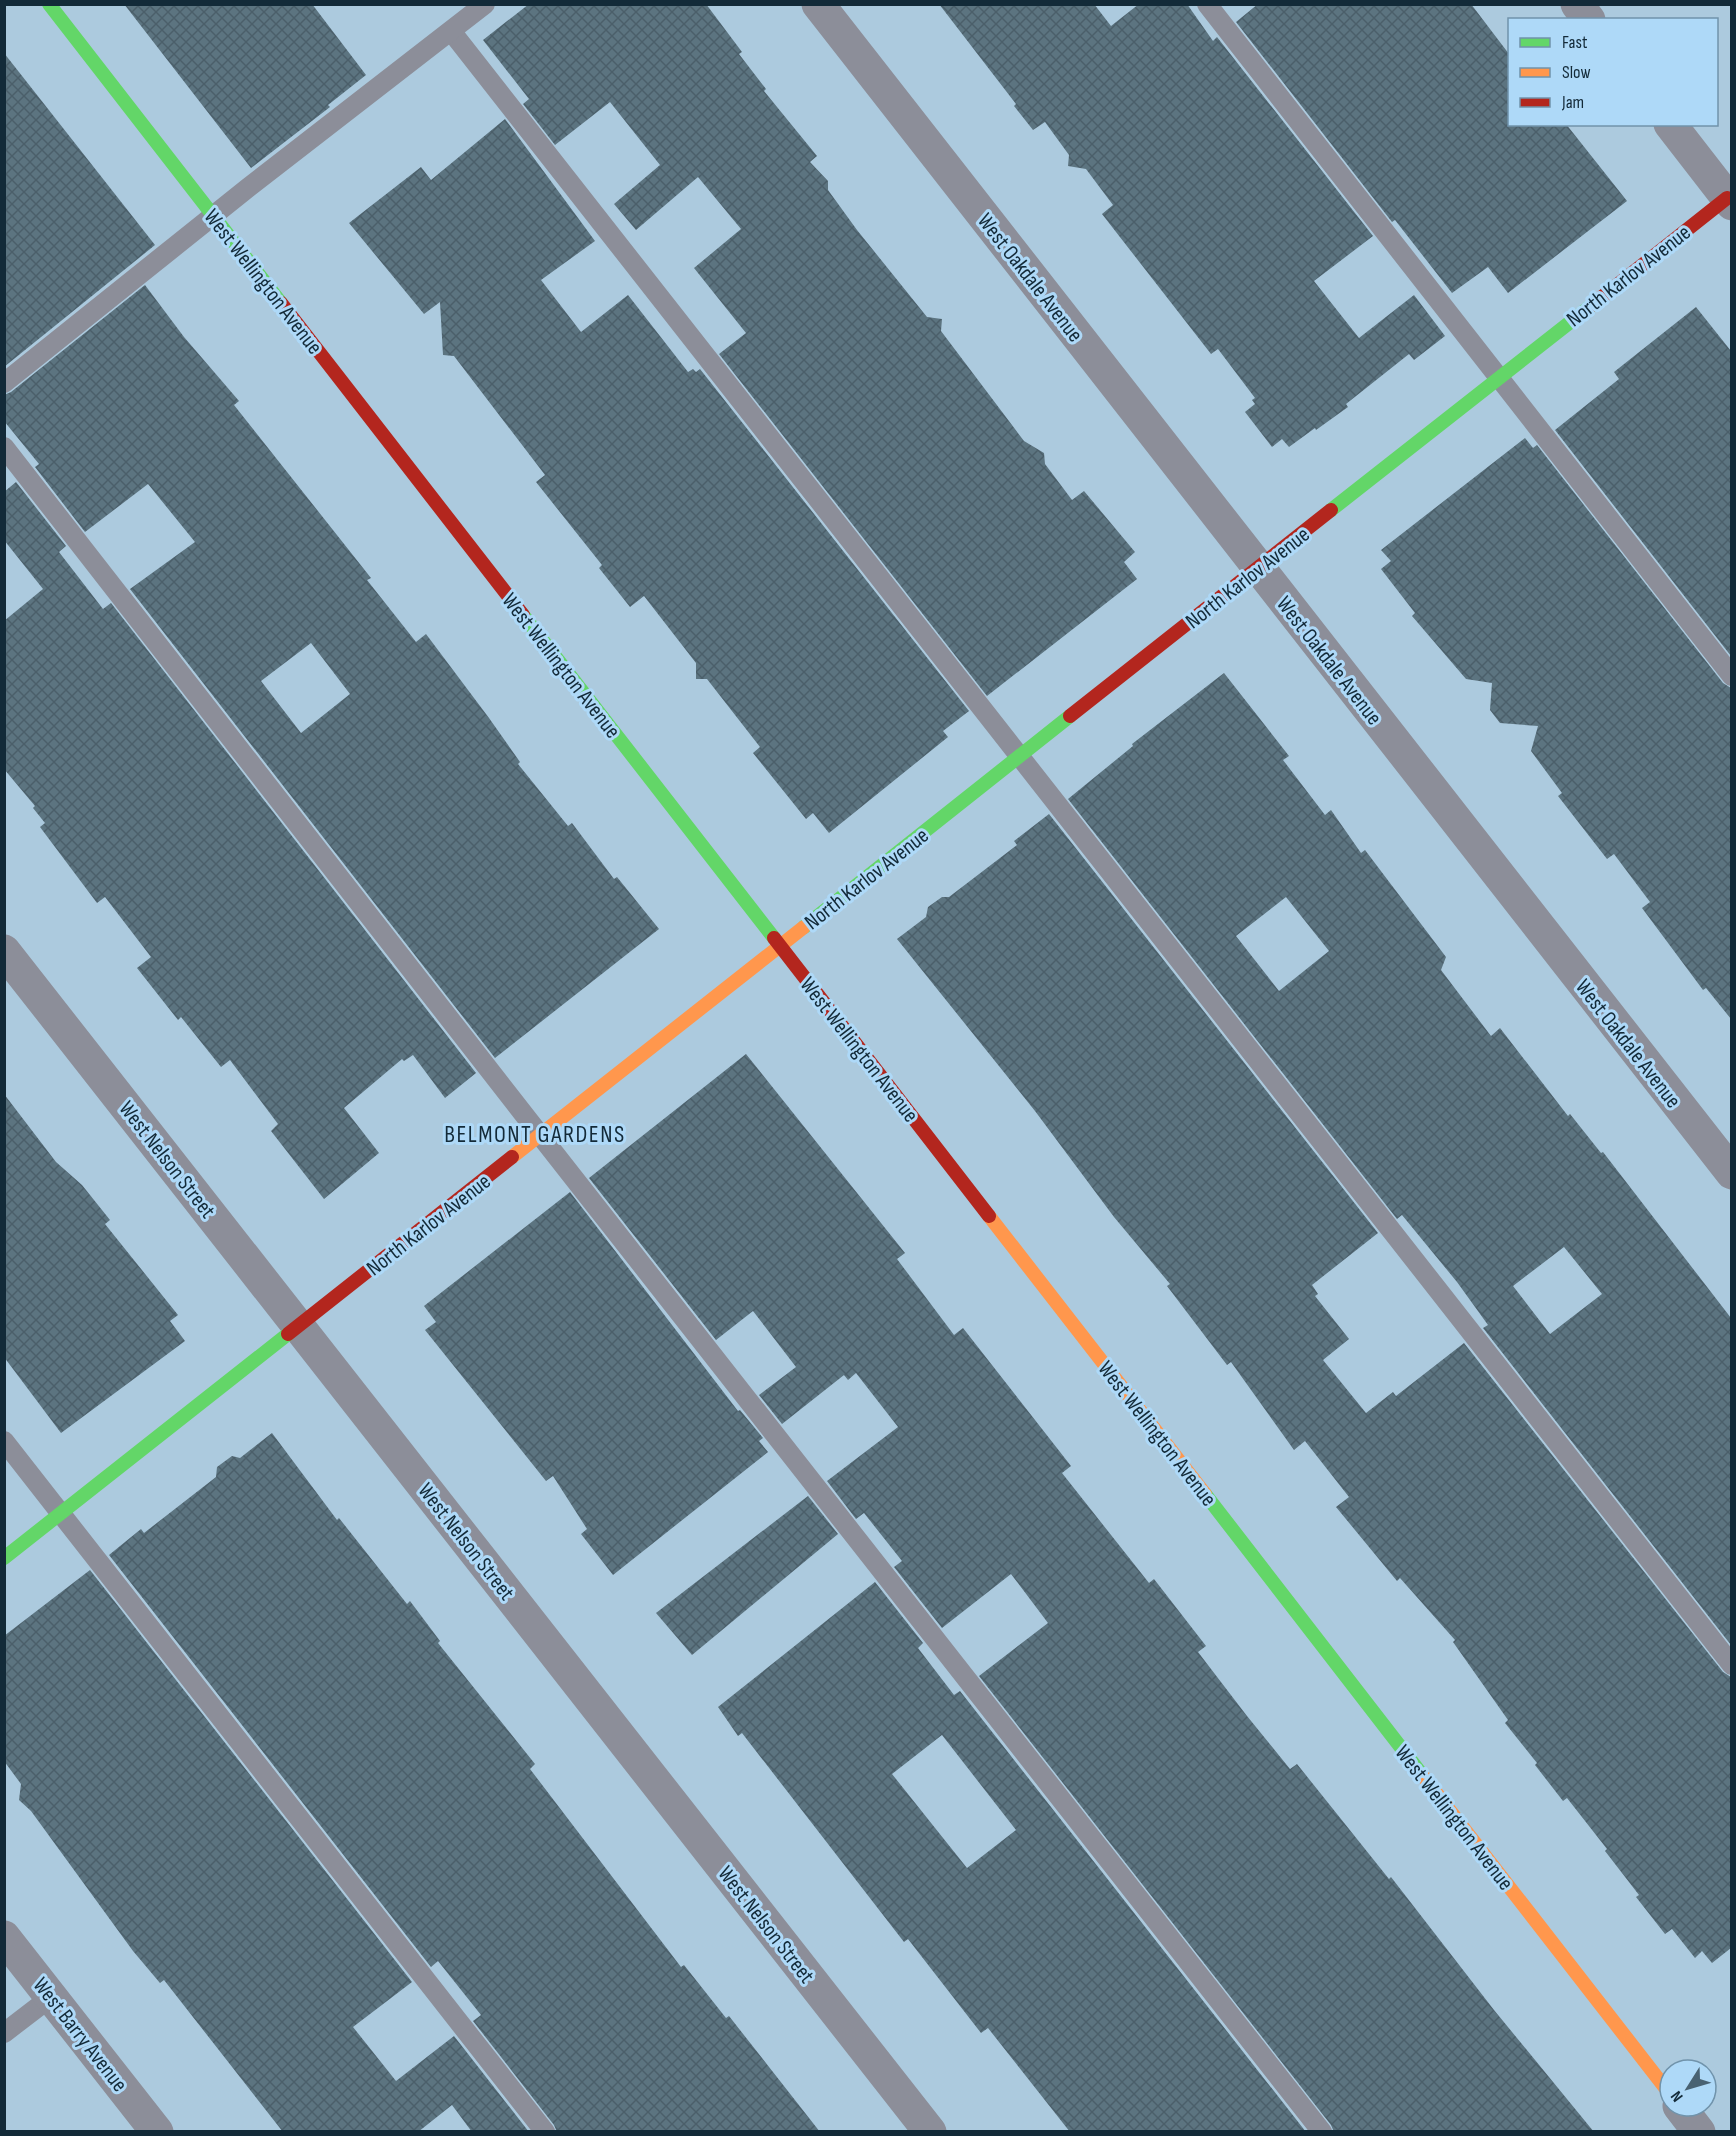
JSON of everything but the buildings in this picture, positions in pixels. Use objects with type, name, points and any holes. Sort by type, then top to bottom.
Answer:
[{"type":"street","name":"West Wellington Avenue","points":[[50,4],[1658,2079]]},
{"type":"street","name":"West Oakdale Avenue","points":[[818,4],[1731,1173]]},
{"type":"street","points":[[1577,4],[1588,18]]},
{"type":"street","points":[[1672,126],[1729,201]]},
{"type":"street","name":"North Karlov Avenue","points":[[4,1558],[1499,377],[1729,201]]},
{"type":"street","name":"West Nelson Street","points":[[4,951],[930,2132]]},
{"type":"street","name":"West Barry Avenue","points":[[4,1937],[157,2132]]},
{"type":"street","points":[[1688,2118],[1699,2132]]},
{"type":"lane","points":[[4,383],[213,216],[485,4]]},
{"type":"lane","points":[[1207,4],[1731,676]]},
{"type":"lane","points":[[451,31],[1731,1665]]},
{"type":"lane","points":[[4,447],[540,1136],[1322,2132]]},
{"type":"lane","points":[[4,1441],[545,2132]]},
{"type":"lane","points":[[4,2033],[51,1996]]},
{"type":"traffic: fast","points":[[49,4],[281,303]]},
{"type":"traffic: fast","points":[[1331,510],[1592,305]]},
{"type":"traffic: fast","points":[[523,615],[774,938]]},
{"type":"traffic: fast","points":[[804,927],[1070,716]]},
{"type":"traffic: fast","points":[[4,1558],[288,1334]]},
{"type":"traffic: fast","points":[[1205,1494],[1423,1776]]},
{"type":"traffic: slow","points":[[512,1157],[804,927]]},
{"type":"traffic: slow","points":[[989,1216],[1205,1494]]},
{"type":"traffic: slow","points":[[1423,1776],[1658,2079]]},
{"type":"traffic: jam","points":[[1592,305],[1727,198]]},
{"type":"traffic: jam","points":[[281,303],[523,615]]},
{"type":"traffic: jam","points":[[1070,716],[1331,510]]},
{"type":"traffic: jam","points":[[774,938],[989,1216]]},
{"type":"traffic: jam","points":[[288,1334],[512,1157]]},
{"type":"district","name":"BELMONT GARDENS","points":[[535,1134]]}]
